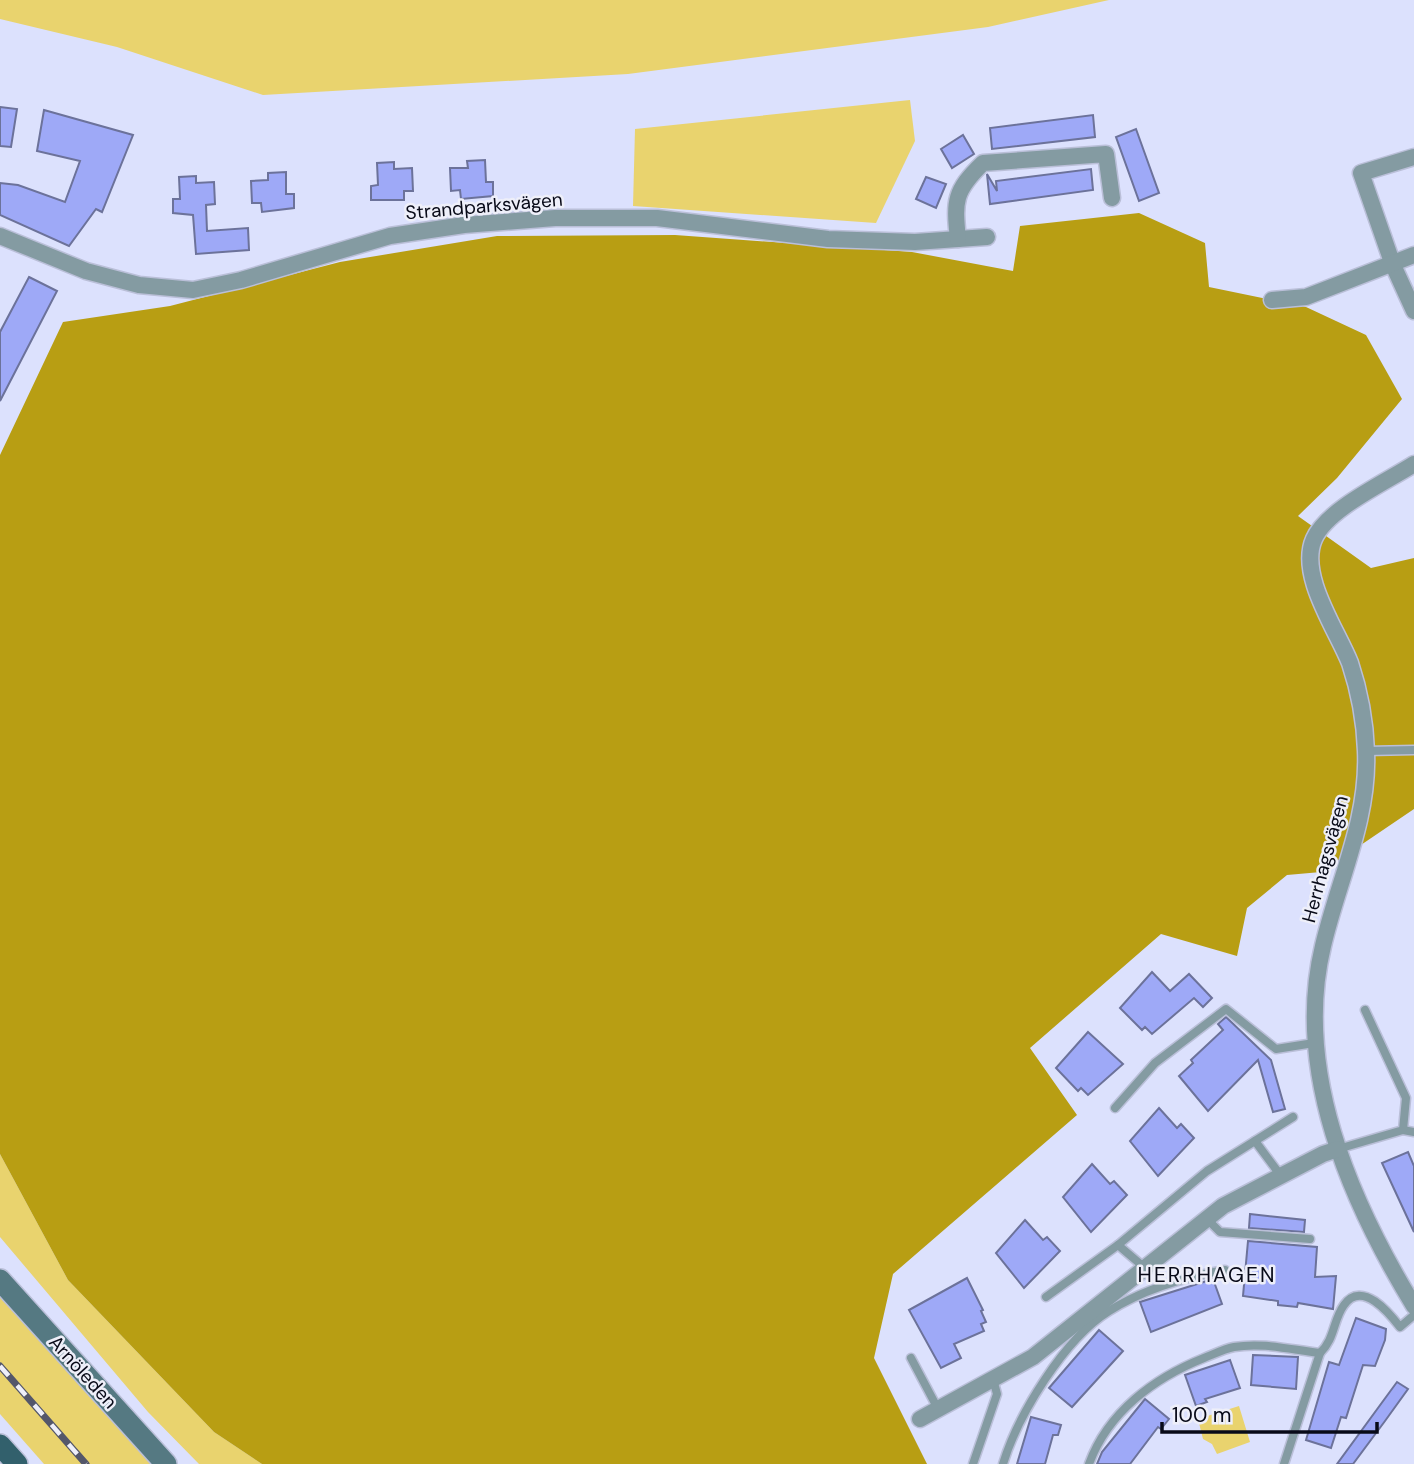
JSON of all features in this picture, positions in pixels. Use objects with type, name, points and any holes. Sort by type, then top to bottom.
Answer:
[{"type":"main road","name":"Arnöleden","points":[[0,1280],[166,1464]]},
{"type":"main road","points":[[0,1445],[18,1464]]},
{"type":"street","points":[[958,239],[954,204],[965,182],[983,163],[1106,154],[1112,198]]},
{"type":"street","points":[[1414,157],[1361,173],[1393,265],[1414,311]]},
{"type":"street","name":"Strandparksvägen","points":[[0,236],[86,271],[139,285],[193,290],[241,280],[390,236],[464,225],[555,219],[657,218],[828,239],[915,242],[987,237]]},
{"type":"street","points":[[1272,300],[1306,297],[1414,255]]},
{"type":"street","name":"Herrhagsvägen","points":[[1414,464],[1330,517],[1313,540],[1310,565],[1320,599],[1350,664],[1362,709],[1366,751],[1365,788],[1357,836],[1322,948],[1314,1043],[1338,1149],[1394,1273],[1414,1306]]},
{"type":"street","points":[[920,1419],[1033,1357],[1107,1312],[1145,1268],[1223,1206],[1338,1149]]},
{"type":"lane","points":[[1366,751],[1414,750]]},
{"type":"lane","points":[[1115,1108],[1155,1063],[1226,1009],[1276,1049],[1314,1043]]},
{"type":"lane","points":[[1365,1010],[1406,1098],[1403,1130]]},
{"type":"lane","points":[[1046,1297],[1118,1245],[1207,1171],[1293,1117]]},
{"type":"lane","points":[[1338,1149],[1403,1130],[1414,1132]]},
{"type":"lane","points":[[1255,1141],[1281,1176]]},
{"type":"lane","points":[[1207,1219],[1220,1232],[1310,1239]]},
{"type":"lane","points":[[1118,1245],[1145,1268]]},
{"type":"lane","points":[[1003,1464],[1010,1441],[1038,1390],[1069,1349],[1107,1312],[1144,1293],[1191,1276],[1225,1270]]},
{"type":"lane","points":[[1284,1464],[1320,1353],[1330,1343],[1344,1304],[1353,1297],[1367,1297],[1382,1305],[1401,1327],[1414,1315]]},
{"type":"lane","points":[[1089,1464],[1096,1446],[1124,1409],[1151,1383],[1175,1370],[1232,1347],[1259,1345],[1320,1353]]},
{"type":"lane","points":[[911,1358],[938,1409]]},
{"type":"lane","points":[[973,1464],[997,1394],[993,1379]]},
{"type":"shaded area","points":[[0,0],[1109,0],[988,27],[628,74],[263,95],[117,47],[0,19]]},
{"type":"shaded area","points":[[910,100],[915,141],[876,223],[633,206],[635,129]]},
{"type":"shaded area","points":[[1139,213],[1205,243],[1209,287],[1306,307],[1366,335],[1402,399],[1337,478],[1298,516],[1371,568],[1414,558],[1414,809],[1321,872],[1287,875],[1247,908],[1237,956],[1161,934],[1030,1048],[1077,1115],[893,1274],[874,1358],[927,1464],[262,1464],[214,1432],[68,1280],[0,1154],[0,455],[63,322],[170,306],[340,262],[497,236],[675,235],[912,252],[1013,271],[1020,226]]},
{"type":"shaded area","points":[[0,1154],[68,1280],[214,1432],[262,1464],[199,1464],[148,1412],[0,1237]]},
{"type":"shaded area","points":[[0,1294],[153,1464],[44,1464],[0,1414]]},
{"type":"shaded area","points":[[1239,1406],[1250,1442],[1217,1454],[1212,1444],[1203,1439],[1198,1419]]},
{"type":"building","points":[[0,107],[17,109],[11,147],[0,146]]},
{"type":"building","points":[[44,110],[133,135],[102,212],[96,209],[69,246],[0,215],[0,183],[18,185],[65,202],[80,161],[37,151]]},
{"type":"building","points":[[1093,115],[1095,137],[992,149],[990,128]]},
{"type":"building","points":[[1136,129],[1159,193],[1139,201],[1116,137]]},
{"type":"building","points":[[963,135],[974,154],[952,168],[941,149]]},
{"type":"building","points":[[485,160],[486,182],[493,182],[493,196],[461,199],[460,190],[451,191],[450,168],[468,168],[467,161]]},
{"type":"building","points":[[394,162],[394,169],[412,168],[413,191],[404,191],[404,200],[371,200],[371,186],[378,185],[377,163]]},
{"type":"building","points":[[1091,169],[1093,190],[990,204],[987,174],[997,191],[996,181]]},
{"type":"building","points":[[286,172],[286,194],[294,194],[294,208],[262,212],[261,203],[252,203],[251,181],[268,180],[268,173]]},
{"type":"building","points":[[196,176],[196,183],[214,182],[215,204],[206,205],[207,231],[248,228],[249,250],[196,254],[193,215],[173,213],[173,199],[180,199],[179,177]]},
{"type":"building","points":[[926,177],[946,184],[936,208],[916,199]]},
{"type":"building","points":[[29,277],[57,291],[0,401],[0,332]]},
{"type":"building","points":[[1152,972],[1170,991],[1189,974],[1212,998],[1203,1007],[1194,998],[1152,1034],[1145,1027],[1142,1030],[1120,1008]]},
{"type":"building","points":[[1226,1017],[1271,1060],[1285,1109],[1273,1112],[1258,1060],[1208,1111],[1179,1076],[1193,1063],[1191,1060],[1223,1030],[1218,1024]]},
{"type":"building","points":[[1088,1032],[1123,1064],[1088,1095],[1081,1088],[1078,1091],[1056,1068]]},
{"type":"building","points":[[1159,1108],[1177,1128],[1181,1124],[1194,1138],[1158,1176],[1130,1141]]},
{"type":"building","points":[[1408,1152],[1414,1166],[1414,1232],[1382,1163]]},
{"type":"building","points":[[1092,1164],[1110,1184],[1114,1181],[1127,1195],[1091,1232],[1063,1197]]},
{"type":"building","points":[[1250,1214],[1305,1220],[1304,1232],[1249,1228]]},
{"type":"building","points":[[1025,1220],[1043,1240],[1047,1237],[1060,1251],[1024,1288],[996,1253]]},
{"type":"building","points":[[1248,1241],[1317,1247],[1315,1277],[1336,1276],[1333,1309],[1298,1303],[1297,1307],[1278,1305],[1278,1301],[1243,1296]]},
{"type":"building","points":[[967,1278],[983,1310],[981,1311],[986,1322],[981,1324],[984,1331],[954,1344],[961,1358],[941,1368],[909,1310]]},
{"type":"building","points":[[1213,1279],[1222,1304],[1151,1332],[1140,1302]]},
{"type":"building","points":[[1356,1318],[1386,1329],[1385,1340],[1375,1366],[1363,1365],[1346,1418],[1341,1417],[1331,1448],[1306,1440],[1329,1362],[1339,1365]]},
{"type":"building","points":[[1099,1330],[1123,1351],[1072,1407],[1049,1388]]},
{"type":"building","points":[[1253,1355],[1298,1357],[1296,1389],[1251,1385]]},
{"type":"building","points":[[1230,1360],[1240,1388],[1205,1399],[1207,1402],[1196,1406],[1185,1375]]},
{"type":"building","points":[[1397,1382],[1408,1389],[1385,1421],[1353,1464],[1337,1464]]},
{"type":"building","points":[[1145,1399],[1169,1419],[1161,1429],[1158,1427],[1130,1464],[1097,1464],[1102,1452]]},
{"type":"building","points":[[1031,1417],[1061,1425],[1058,1435],[1053,1435],[1045,1464],[1017,1464]]},
{"type":"railway","points":[[0,1366],[86,1464]]},
{"type":"district","name":"HERRHAGEN","points":[[1207,1275]]}]
